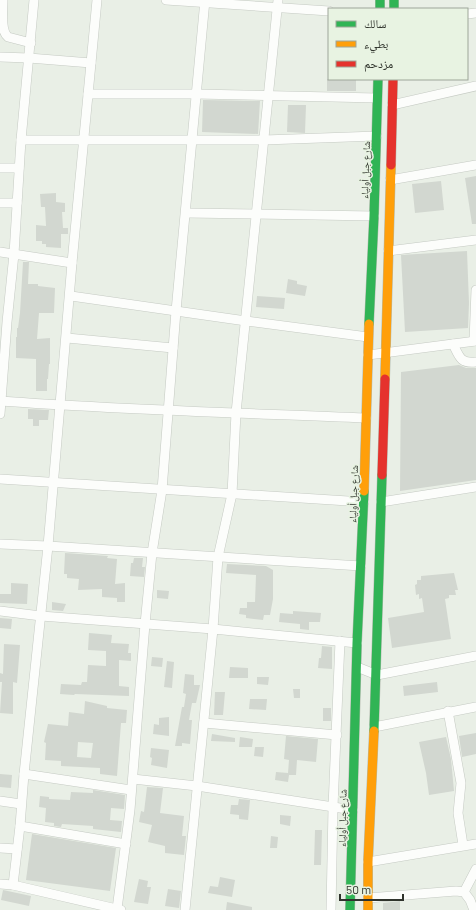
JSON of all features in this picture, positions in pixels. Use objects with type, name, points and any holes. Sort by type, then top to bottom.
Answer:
[{"type":"main road","name":"شارع جبل أولياء","points":[[350,910],[357,643],[364,502],[368,337],[374,216],[378,80]]},
{"type":"main road","points":[[368,910],[368,862],[377,675],[393,80]]},
{"type":"street","points":[[3,0],[3,30],[5,35],[30,43]]},
{"type":"street","points":[[0,414],[14,254],[21,140],[34,0]]},
{"type":"street","points":[[13,885],[48,546],[71,296],[72,263],[97,0]]},
{"type":"street","points":[[166,0],[278,4],[328,11]]},
{"type":"street","points":[[0,884],[13,885],[119,910],[133,779],[152,552],[162,490],[176,311],[205,2]]},
{"type":"street","points":[[185,910],[214,629],[218,557],[232,494],[236,413],[278,4]]},
{"type":"street","points":[[0,57],[29,58],[91,64]]},
{"type":"street","points":[[392,105],[476,86]]},
{"type":"street","points":[[88,94],[196,94],[377,98]]},
{"type":"street","points":[[21,140],[264,140],[377,136]]},
{"type":"street","points":[[390,180],[476,165]]},
{"type":"street","points":[[0,168],[19,168]]},
{"type":"street","points":[[0,203],[17,203]]},
{"type":"street","points":[[186,213],[374,216]]},
{"type":"street","points":[[388,251],[476,240]]},
{"type":"street","points":[[0,252],[72,263]]},
{"type":"street","points":[[368,355],[475,341],[476,290]]},
{"type":"street","points":[[71,296],[368,337]]},
{"type":"street","points":[[66,338],[173,348]]},
{"type":"street","points":[[452,344],[462,361],[465,363],[476,362]]},
{"type":"street","points":[[1,401],[61,406],[168,411],[366,418]]},
{"type":"street","points":[[0,479],[364,502]]},
{"type":"street","points":[[381,502],[476,487]]},
{"type":"street","points":[[0,544],[152,552],[361,566]]},
{"type":"street","points":[[0,611],[41,616],[214,629],[357,643]]},
{"type":"street","points":[[331,910],[333,807],[340,641]]},
{"type":"street","points":[[357,667],[377,675],[476,656]]},
{"type":"street","points":[[338,701],[356,701]]},
{"type":"street","points":[[374,727],[476,707]]},
{"type":"street","points":[[448,712],[461,783],[458,813],[463,846]]},
{"type":"street","points":[[204,723],[336,735]]},
{"type":"street","points":[[24,774],[131,790]]},
{"type":"street","points":[[133,779],[197,786],[353,810]]},
{"type":"street","points":[[0,801],[21,804]]},
{"type":"street","points":[[20,826],[126,844]]},
{"type":"street","points":[[368,862],[476,844]]},
{"type":"street","points":[[0,848],[17,849]]},
{"type":"street","points":[[464,892],[476,869]]},
{"type":"street","points":[[368,898],[440,892],[464,892]]},
{"type":"street","points":[[464,892],[470,900],[474,910]]},
{"type":"building","points":[[327,79],[356,80],[356,91],[327,91]]},
{"type":"building","points":[[203,100],[260,101],[258,134],[202,132]]},
{"type":"building","points":[[288,105],[306,105],[305,133],[287,132]]},
{"type":"building","points":[[476,176],[476,224],[472,224],[465,178]]},
{"type":"building","points":[[441,181],[444,210],[415,213],[412,184]]},
{"type":"building","points":[[56,193],[56,202],[65,203],[65,212],[62,212],[63,228],[68,228],[68,234],[61,234],[61,248],[46,247],[46,244],[42,244],[42,241],[36,241],[36,225],[46,226],[45,207],[41,207],[40,194]]},
{"type":"building","points":[[467,251],[469,303],[468,328],[405,332],[401,255]]},
{"type":"building","points":[[23,262],[29,262],[28,284],[38,284],[38,286],[55,288],[54,313],[39,313],[37,339],[50,338],[50,364],[47,379],[47,391],[36,391],[36,359],[16,358],[16,337],[20,313]]},
{"type":"building","points":[[288,279],[297,281],[297,284],[307,286],[305,296],[286,293]]},
{"type":"building","points":[[257,296],[285,298],[284,309],[256,307]]},
{"type":"building","points":[[459,365],[466,368],[476,368],[476,480],[400,491],[401,372]]},
{"type":"building","points":[[28,409],[49,410],[48,420],[39,420],[39,426],[33,426],[33,419],[28,419]]},
{"type":"building","points":[[65,553],[108,556],[107,558],[117,559],[115,584],[125,583],[125,602],[117,602],[117,598],[102,597],[102,589],[78,590],[79,579],[67,578],[67,574],[64,574]]},
{"type":"building","points":[[134,558],[143,558],[142,567],[145,567],[144,577],[130,576],[131,563],[133,563]]},
{"type":"building","points":[[227,564],[266,566],[273,570],[273,599],[270,615],[264,615],[263,620],[246,618],[246,615],[239,614],[240,608],[247,608],[247,602],[255,602],[256,575],[226,573]]},
{"type":"building","points":[[454,573],[458,590],[455,590],[456,595],[449,595],[449,598],[445,599],[451,639],[392,648],[388,618],[424,612],[422,598],[419,599],[419,594],[416,595],[415,585],[417,584],[417,580],[421,580],[421,576]]},
{"type":"building","points":[[11,583],[28,584],[27,604],[0,603],[0,594],[11,594]]},
{"type":"building","points":[[157,590],[169,591],[168,599],[157,598]]},
{"type":"building","points":[[52,602],[66,604],[63,611],[52,610]]},
{"type":"building","points":[[293,611],[321,613],[320,622],[309,622],[309,630],[300,629],[300,624],[279,622],[280,613],[293,614]]},
{"type":"building","points":[[0,618],[12,619],[11,629],[0,628]]},
{"type":"building","points":[[89,633],[112,635],[111,643],[129,644],[128,653],[131,653],[131,661],[119,660],[119,686],[129,687],[129,696],[60,694],[61,684],[81,685],[82,682],[87,682],[88,665],[106,666],[106,651],[88,650]]},
{"type":"building","points":[[4,644],[20,645],[17,683],[13,682],[13,714],[0,713],[2,682],[0,682],[0,673],[3,674]]},
{"type":"building","points":[[322,646],[332,647],[332,669],[318,668]]},
{"type":"building","points":[[152,657],[163,658],[162,667],[151,666]]},
{"type":"building","points":[[167,661],[174,662],[172,688],[164,687]]},
{"type":"building","points":[[230,667],[248,668],[248,678],[229,678]]},
{"type":"building","points":[[185,674],[194,675],[194,685],[200,685],[196,703],[192,703],[189,720],[192,720],[190,744],[182,743],[182,746],[175,746],[182,707],[184,707],[186,694],[183,693]]},
{"type":"building","points":[[257,677],[269,677],[268,685],[257,684]]},
{"type":"building","points":[[437,682],[438,692],[404,696],[403,686]]},
{"type":"building","points":[[293,689],[300,689],[300,698],[294,698]]},
{"type":"building","points":[[215,692],[225,692],[223,715],[214,715]]},
{"type":"building","points":[[250,699],[267,699],[266,710],[249,709]]},
{"type":"building","points":[[85,701],[107,706],[107,708],[127,710],[126,723],[121,723],[117,776],[100,774],[100,768],[61,766],[61,761],[45,760],[46,743],[44,742],[48,724],[68,726],[69,712],[84,714]],"holes":[[[78,742],[93,743],[91,758],[77,757]]]},
{"type":"building","points":[[323,708],[331,708],[331,721],[323,721]]},
{"type":"building","points":[[169,717],[169,736],[153,734],[154,724],[159,725],[159,718]]},
{"type":"building","points":[[476,733],[476,754],[462,757],[459,736]]},
{"type":"building","points":[[212,734],[235,738],[235,742],[211,741]]},
{"type":"building","points":[[286,736],[318,739],[316,762],[297,760],[296,775],[289,775],[288,782],[275,780],[276,772],[288,773],[289,760],[284,759]]},
{"type":"building","points":[[240,737],[253,739],[252,747],[239,747]]},
{"type":"building","points":[[446,737],[451,759],[454,791],[429,795],[419,742]]},
{"type":"building","points":[[255,747],[264,747],[263,757],[254,756]]},
{"type":"building","points":[[151,748],[169,750],[167,768],[151,765]]},
{"type":"building","points":[[0,774],[12,775],[11,788],[0,787]]},
{"type":"building","points":[[147,787],[163,788],[160,813],[184,816],[182,836],[186,836],[184,855],[165,853],[165,846],[148,842],[152,825],[139,822],[141,811],[144,812]]},
{"type":"building","points":[[93,790],[125,795],[124,809],[111,808],[110,820],[122,821],[121,832],[93,829],[93,826],[62,824],[61,827],[54,826],[54,823],[45,822],[46,808],[39,807],[40,796],[49,797],[49,799],[70,800],[71,792],[93,793]]},
{"type":"building","points":[[239,799],[250,800],[248,820],[239,819],[239,815],[230,814],[231,805],[238,805]]},
{"type":"building","points":[[280,815],[291,816],[290,826],[280,824]]},
{"type":"building","points":[[315,830],[322,830],[321,865],[314,865]]},
{"type":"building","points":[[32,834],[116,848],[110,891],[26,880]]},
{"type":"building","points":[[271,836],[278,837],[277,848],[270,848]]},
{"type":"building","points":[[220,877],[235,880],[232,897],[208,893],[210,886],[218,887]]},
{"type":"building","points":[[139,879],[148,881],[147,887],[151,887],[148,904],[134,902]]},
{"type":"building","points":[[168,889],[181,891],[179,908],[165,906]]},
{"type":"building","points":[[3,890],[31,896],[29,906],[1,900]]},
{"type":"building","points":[[400,901],[400,910],[383,910],[383,903]]},
{"type":"building","points":[[227,902],[252,907],[252,910],[226,910]]},
{"type":"traffic: fast","points":[[380,0],[380,8]]},
{"type":"traffic: fast","points":[[394,0],[394,8]]},
{"type":"traffic: fast","points":[[369,324],[378,80]]},
{"type":"traffic: fast","points":[[374,731],[382,475]]},
{"type":"traffic: fast","points":[[350,910],[357,643],[364,491]]},
{"type":"traffic: slow","points":[[385,379],[391,165]]},
{"type":"traffic: slow","points":[[364,491],[369,324]]},
{"type":"traffic: slow","points":[[368,910],[368,862],[374,731]]},
{"type":"traffic: jam","points":[[391,165],[393,80]]},
{"type":"traffic: jam","points":[[382,475],[385,379]]}]
